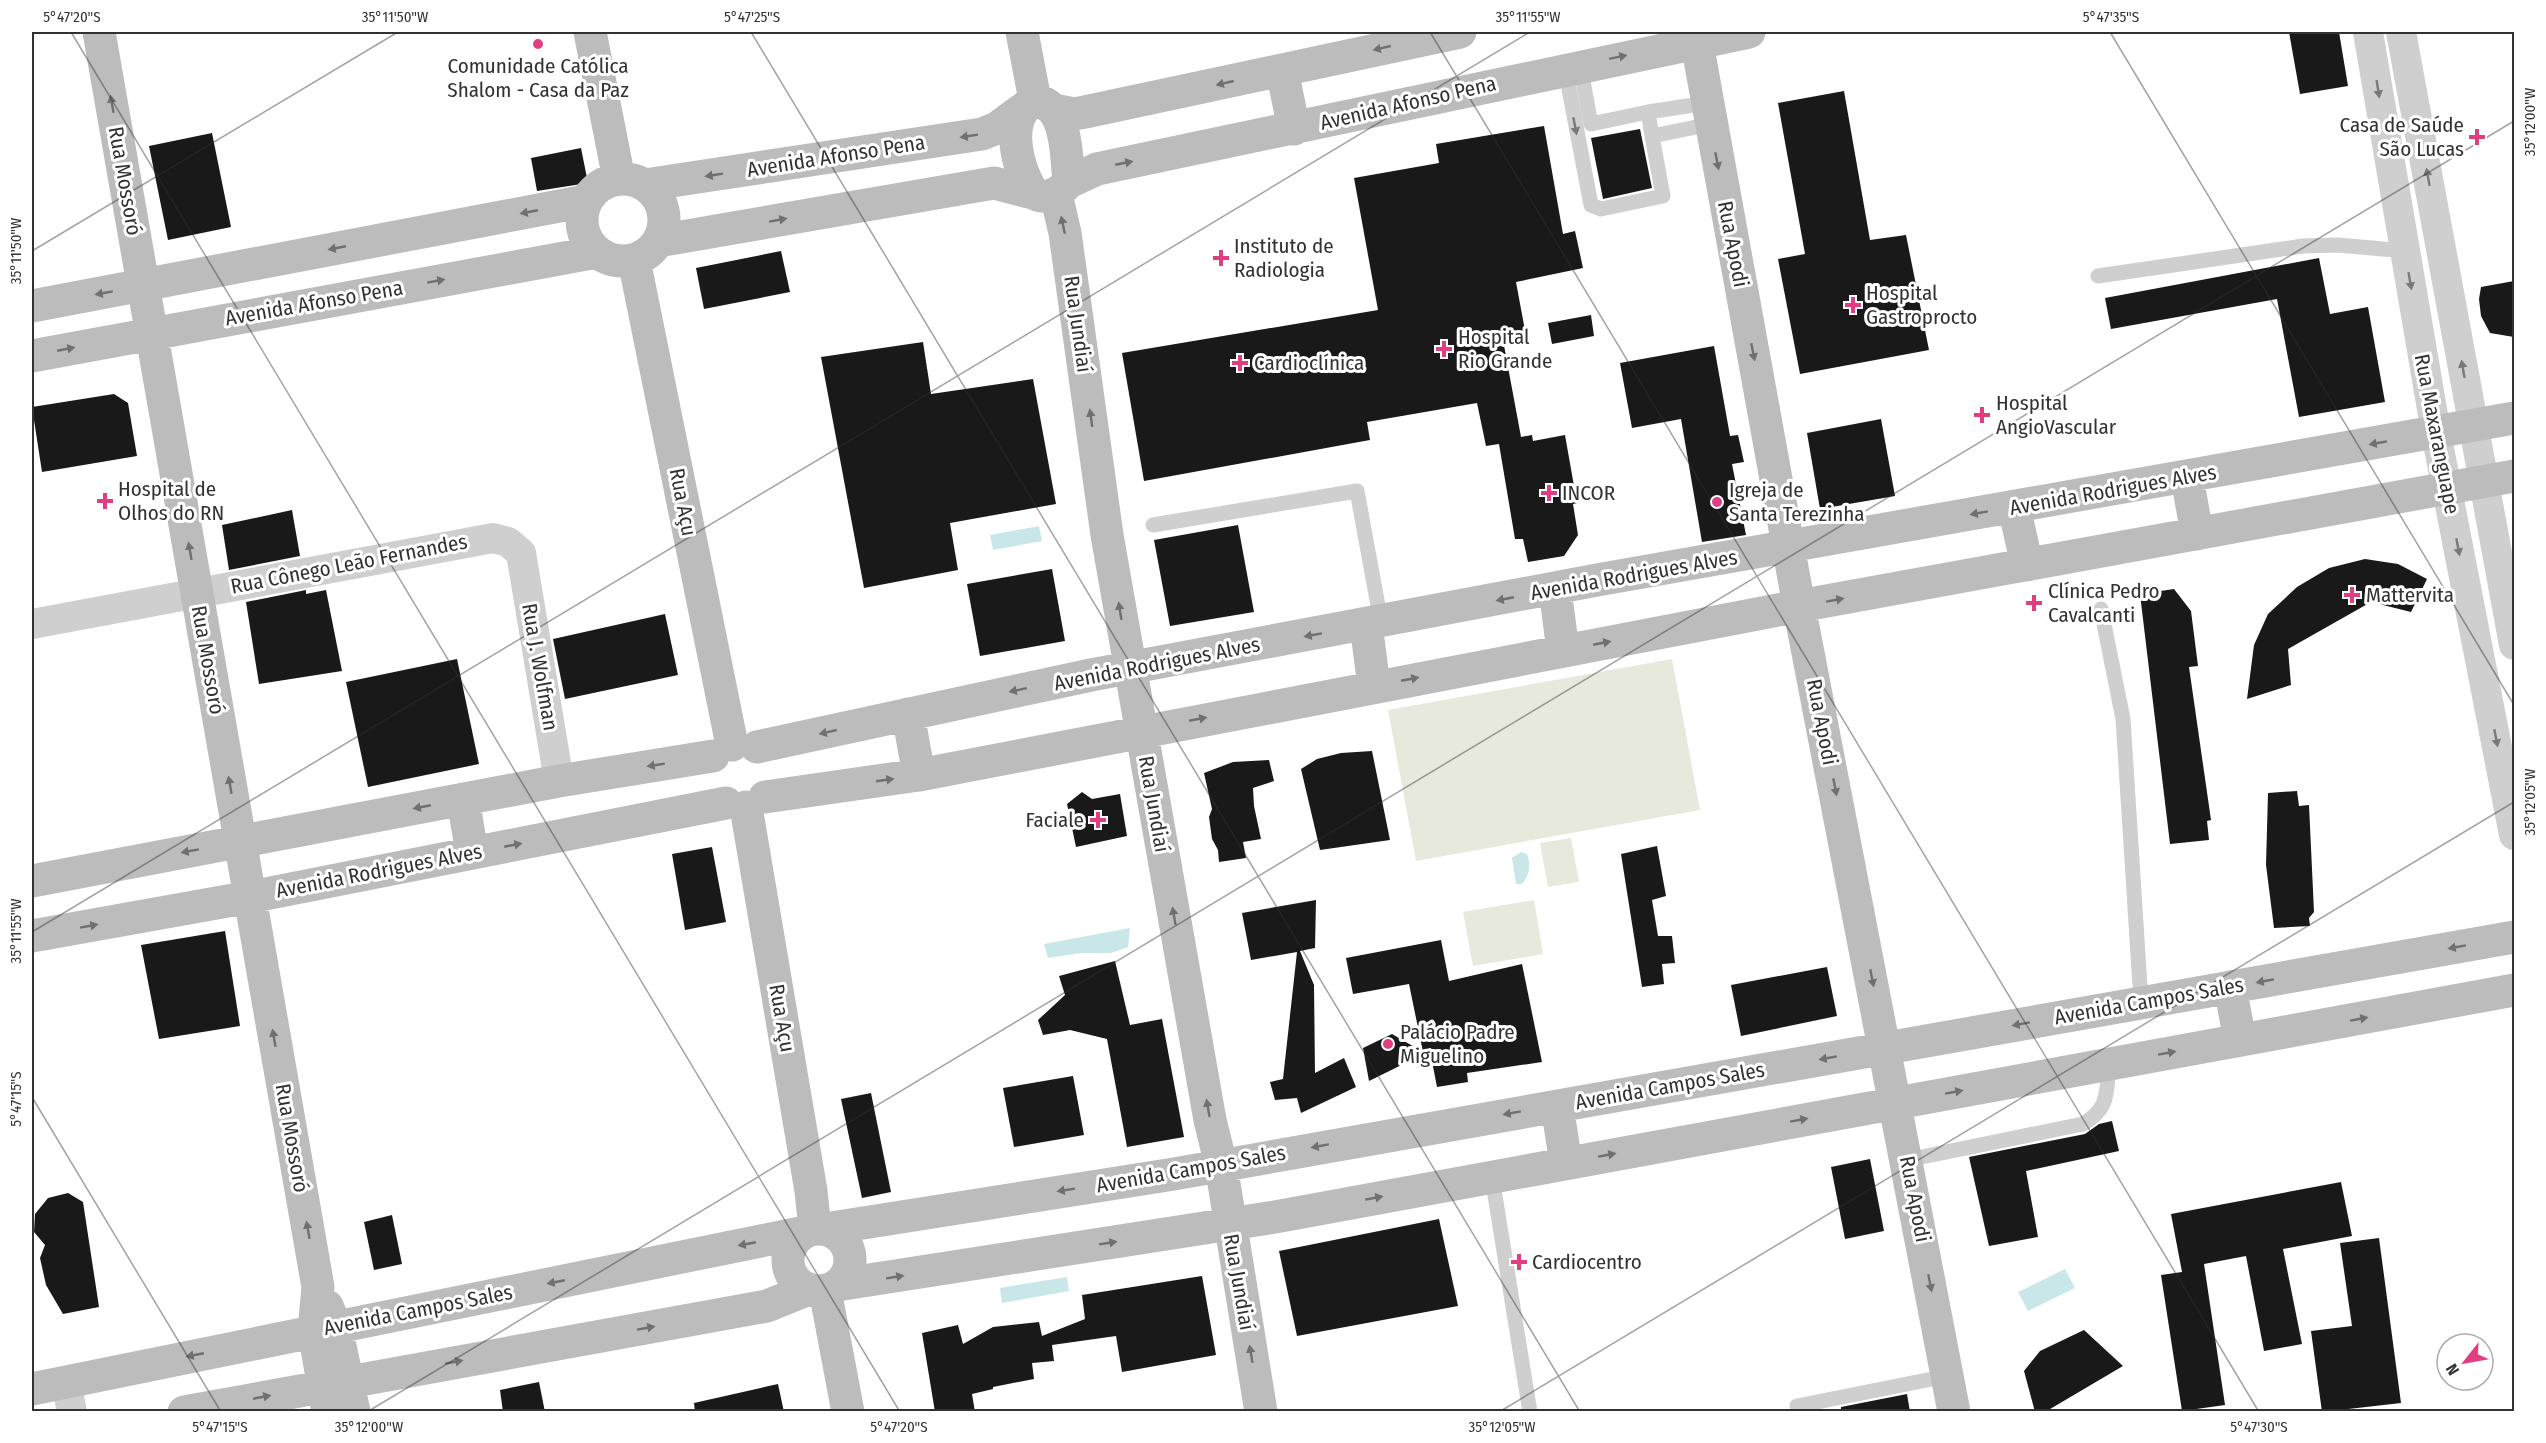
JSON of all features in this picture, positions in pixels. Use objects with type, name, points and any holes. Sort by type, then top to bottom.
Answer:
[{"type":"main road","name":"Rua Mossoró","points":[[99,32],[239,843],[339,1397]]},
{"type":"main road","points":[[590,32],[632,182]]},
{"type":"main road","points":[[1022,32],[1037,107],[1064,138],[1053,190]]},
{"type":"main road","name":"Avenida Afonso Pena","points":[[1053,190],[1097,169],[1294,129],[1573,67],[1696,36],[1749,32]]},
{"type":"main road","points":[[1053,190],[1022,169],[1016,138],[1016,123],[1037,107],[1074,114],[1282,70],[1440,33]]},
{"type":"main road","name":"Rua Apodi","points":[[1696,36],[1799,606],[1886,1048],[1954,1412]]},
{"type":"main road","points":[[1282,70],[1294,129]]},
{"type":"main road","name":"Avenida Afonso Pena","points":[[632,182],[982,134],[1037,107]]},
{"type":"main road","points":[[646,250],[664,220],[662,207],[656,195],[632,182],[606,182],[594,190],[586,201],[582,214],[583,229],[588,242],[597,252],[621,261],[646,250],[994,183],[1053,190]]},
{"type":"main road","name":"Rua Jundiaí","points":[[1053,190],[1065,233],[1107,535],[1140,730],[1221,1165],[1261,1412]]},
{"type":"main road","points":[[32,306],[586,201]]},
{"type":"main road","name":"Rua Açu","points":[[646,250],[734,749]]},
{"type":"main road","name":"Avenida Afonso Pena","points":[[32,356],[151,332],[597,252]]},
{"type":"main road","name":"Avenida Rodrigues Alves","points":[[32,881],[734,749],[1130,668],[1555,589],[1595,571],[1790,547],[2474,427],[2514,418]]},
{"type":"main road","points":[[2187,477],[2197,534]]},
{"type":"main road","name":"Avenida Rodrigues Alves","points":[[32,936],[250,897],[746,802],[919,775],[1140,730],[1799,606],[2499,479]]},
{"type":"main road","points":[[2014,507],[2026,565]]},
{"type":"main road","points":[[1555,589],[1563,651]]},
{"type":"main road","points":[[1373,623],[1374,686]]},
{"type":"main road","points":[[908,714],[919,775]]},
{"type":"main road","points":[[734,749],[772,765],[771,788],[746,802],[716,794],[711,782],[734,749]]},
{"type":"main road","points":[[464,800],[472,853]]},
{"type":"main road","name":"Rua Açu","points":[[746,802],[811,1191],[815,1230]]},
{"type":"main road","name":"Avenida Campos Sales","points":[[32,1389],[69,1396],[325,1329],[815,1230],[1221,1165],[2514,937]]},
{"type":"main road","points":[[2230,987],[2240,1040]]},
{"type":"main road","points":[[184,1412],[339,1397],[767,1306],[824,1288],[1229,1224],[2514,990]]},
{"type":"main road","points":[[1557,1106],[1566,1163]]},
{"type":"main road","points":[[815,1230],[843,1240],[848,1248],[849,1269],[824,1288],[793,1276],[788,1257],[791,1247],[815,1230]]},
{"type":"main road","points":[[824,1288],[848,1412]]},
{"type":"street","name":"Rua Maxaranguape","points":[[2368,32],[2436,433],[2514,835]]},
{"type":"street","name":"Rua Maxaranguape","points":[[2401,32],[2474,427],[2499,479],[2514,645]]},
{"type":"street","name":"Rua Cônego Leão Fernandes","points":[[32,624],[493,538],[508,542],[521,553]]},
{"type":"street","name":"Rua J. Wolfman","points":[[521,553],[559,781]]},
{"type":"lane","points":[[1573,67],[1591,205],[1601,209],[1663,196],[1648,112]]},
{"type":"lane","points":[[1573,67],[1591,124],[1648,112],[1709,113]]},
{"type":"lane","points":[[1652,136],[1709,113]]},
{"type":"lane","points":[[2098,276],[2303,246],[2337,245],[2405,250]]},
{"type":"lane","points":[[1153,525],[1358,491],[1373,623]]},
{"type":"lane","points":[[2101,609],[2123,719],[2140,1002]]},
{"type":"lane","points":[[1907,1160],[2083,1124],[2102,1110],[2106,1099],[2109,1064]]},
{"type":"lane","points":[[1492,1177],[1530,1412]]},
{"type":"lane","points":[[1797,1406],[1947,1376]]},
{"type":"shaded area","points":[[1672,659],[1700,810],[1416,861],[1388,710]]},
{"type":"shaded area","points":[[1571,838],[1579,882],[1548,887],[1540,843]]},
{"type":"shaded area","points":[[1534,900],[1543,954],[1473,966],[1463,912]]},
{"type":"water","points":[[1039,526],[1042,541],[993,550],[990,535]]},
{"type":"water","points":[[1521,852],[1527,854],[1529,870],[1522,884],[1516,884],[1512,858]]},
{"type":"water","points":[[1130,928],[1128,947],[1111,953],[1081,953],[1048,958],[1044,944]]},
{"type":"water","points":[[2065,1269],[2075,1288],[2028,1311],[2018,1292]]},
{"type":"water","points":[[1067,1277],[1069,1291],[1002,1303],[1000,1288]]},
{"type":"building","points":[[2289,32],[2339,32],[2348,86],[2300,94]]},
{"type":"building","points":[[1844,91],[1870,240],[1906,235],[1929,350],[1800,374],[1778,259],[1805,254],[1778,103]]},
{"type":"building","points":[[1544,126],[1563,234],[1575,231],[1583,268],[1516,282],[1526,336],[1503,340],[1521,437],[1532,435],[1533,441],[1565,435],[1577,503],[1573,504],[1578,535],[1564,556],[1528,562],[1523,539],[1515,539],[1499,444],[1486,446],[1477,403],[1367,422],[1370,440],[1144,481],[1122,353],[1378,310],[1354,178],[1439,163],[1436,144]]},
{"type":"building","points":[[1640,129],[1652,188],[1603,199],[1591,138]]},
{"type":"building","points":[[212,133],[231,227],[168,240],[149,146]]},
{"type":"building","points":[[581,148],[588,183],[537,191],[531,158]]},
{"type":"building","points":[[781,251],[790,292],[704,309],[696,268]]},
{"type":"building","points":[[2319,258],[2330,314],[2368,307],[2385,402],[2299,417],[2277,299],[2111,329],[2105,298]]},
{"type":"building","points":[[2514,281],[2514,337],[2490,333],[2481,316],[2479,299],[2481,287]]},
{"type":"building","points":[[1591,315],[1594,336],[1552,344],[1548,323]]},
{"type":"building","points":[[923,342],[931,394],[1033,379],[1056,504],[950,523],[958,570],[864,588],[821,357]]},
{"type":"building","points":[[1714,346],[1730,436],[1738,435],[1744,462],[1732,464],[1746,535],[1702,542],[1681,419],[1632,428],[1620,363]]},
{"type":"building","points":[[114,394],[128,403],[137,456],[42,472],[32,407]]},
{"type":"building","points":[[1881,419],[1895,496],[1820,509],[1807,433]]},
{"type":"building","points":[[292,510],[300,556],[229,570],[222,525]]},
{"type":"building","points":[[1238,525],[1254,612],[1170,626],[1154,540]]},
{"type":"building","points":[[2365,559],[2398,564],[2427,579],[2411,612],[2371,602],[2288,649],[2291,685],[2247,699],[2254,645],[2268,614],[2297,587],[2329,568]]},
{"type":"building","points":[[1052,569],[1065,641],[980,656],[967,584]]},
{"type":"building","points":[[2174,589],[2191,611],[2198,666],[2189,667],[2211,820],[2207,821],[2209,840],[2170,844],[2140,594]]},
{"type":"building","points":[[306,590],[306,594],[326,590],[342,671],[259,684],[246,602]]},
{"type":"building","points":[[665,614],[678,675],[565,699],[553,639]]},
{"type":"building","points":[[457,659],[479,764],[368,787],[346,682]]},
{"type":"building","points":[[1372,751],[1390,840],[1320,850],[1301,769],[1317,759],[1341,753]]},
{"type":"building","points":[[1269,760],[1274,781],[1253,788],[1254,806],[1261,839],[1243,842],[1246,858],[1219,862],[1218,850],[1212,839],[1209,817],[1212,809],[1204,773],[1233,762]]},
{"type":"building","points":[[2297,791],[2299,806],[2309,805],[2314,912],[2309,918],[2310,926],[2274,928],[2266,865],[2268,793]]},
{"type":"building","name":"Faciale","points":[[1082,792],[1092,799],[1120,794],[1127,836],[1076,847],[1067,804]]},
{"type":"building","points":[[1657,846],[1666,896],[1652,900],[1658,936],[1672,936],[1675,963],[1662,964],[1664,984],[1642,987],[1621,854]]},
{"type":"building","points":[[712,847],[726,922],[685,930],[672,854]]},
{"type":"building","points":[[1316,900],[1315,948],[1300,951],[1314,985],[1315,1073],[1344,1058],[1356,1087],[1301,1113],[1297,1098],[1275,1100],[1270,1082],[1283,1079],[1297,952],[1251,960],[1242,913]]},
{"type":"building","points":[[225,931],[240,1026],[159,1039],[141,945]]},
{"type":"building","points":[[1441,940],[1449,981],[1522,964],[1542,1062],[1467,1073],[1468,1082],[1437,1087],[1430,1051],[1369,1081],[1363,1048],[1392,1034],[1423,1052],[1409,984],[1353,994],[1346,958]]},
{"type":"building","points":[[1115,961],[1130,1025],[1162,1019],[1184,1137],[1127,1147],[1107,1039],[1070,1030],[1043,1035],[1038,1020],[1065,995],[1059,976]]},
{"type":"building","points":[[1827,967],[1837,1016],[1741,1036],[1731,985]]},
{"type":"building","points":[[1073,1076],[1084,1135],[1014,1147],[1003,1088]]},
{"type":"building","points":[[871,1093],[891,1192],[862,1198],[841,1099]]},
{"type":"building","points":[[2112,1121],[2119,1151],[2026,1171],[2038,1237],[1989,1246],[1969,1157],[2085,1134],[2099,1124]]},
{"type":"building","points":[[1870,1159],[1884,1231],[1845,1239],[1831,1167]]},
{"type":"building","points":[[2341,1182],[2352,1236],[2283,1249],[2302,1344],[2264,1351],[2246,1256],[2204,1264],[2225,1405],[2182,1411],[2161,1275],[2182,1272],[2171,1214]]},
{"type":"building","points":[[68,1193],[83,1202],[99,1307],[63,1314],[46,1285],[40,1258],[45,1245],[34,1232],[35,1214],[48,1198]]},
{"type":"building","points":[[392,1215],[402,1264],[374,1270],[364,1222]]},
{"type":"building","points":[[1439,1219],[1458,1306],[1297,1336],[1279,1251]]},
{"type":"building","points":[[2379,1238],[2401,1403],[2322,1412],[2311,1331],[2352,1326],[2340,1243]]},
{"type":"building","points":[[1202,1276],[1216,1355],[1122,1372],[1116,1336],[1052,1345],[1054,1361],[1032,1363],[1034,1379],[993,1387],[993,1389],[972,1394],[975,1412],[935,1412],[922,1333],[958,1325],[963,1344],[993,1327],[1039,1322],[1042,1336],[1085,1319],[1082,1295]]},
{"type":"building","points":[[2084,1330],[2123,1366],[2045,1412],[2035,1412],[2024,1371],[2040,1351]]},
{"type":"building","points":[[539,1382],[545,1412],[503,1412],[500,1390]]},
{"type":"building","points":[[778,1384],[784,1412],[695,1412],[694,1403]]},
{"type":"building","points":[[1907,1394],[1910,1412],[1841,1412],[1841,1407]]},
{"type":"place","name":"Comunidade Católica Shalom - Casa da Paz","points":[[538,44]]},
{"type":"place","name":"Casa de Saúde São Lucas","points":[[2477,137]]},
{"type":"place","name":"Instituto de Radiologia","points":[[1221,258]]},
{"type":"place","name":"Hospital Gastroprocto","points":[[1853,305]]},
{"type":"place","name":"Hospital Rio Grande","points":[[1444,349]]},
{"type":"place","name":"Cardioclínica","points":[[1240,363]]},
{"type":"place","name":"Hospital AngioVascular","points":[[1982,415]]},
{"type":"place","name":"INCOR","points":[[1549,493]]},
{"type":"place","name":"Hospital de Olhos do RN","points":[[105,501]]},
{"type":"place","name":"Igreja de Santa Terezinha","points":[[1717,502]]},
{"type":"place","name":"Mattervita","points":[[2352,595]]},
{"type":"place","name":"Clínica Pedro Cavalcanti","points":[[2034,603]]},
{"type":"place","name":"Faciale","points":[[1098,820]]},
{"type":"place","name":"Palácio Padre Miguelino","points":[[1388,1044]]},
{"type":"place","name":"Cardiocentro","points":[[1519,1262]]}]
